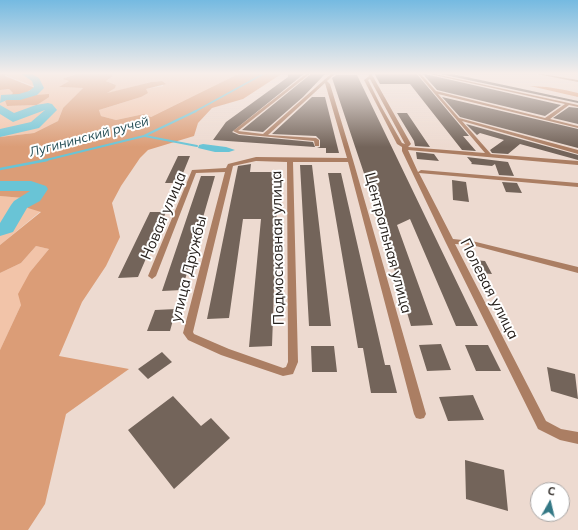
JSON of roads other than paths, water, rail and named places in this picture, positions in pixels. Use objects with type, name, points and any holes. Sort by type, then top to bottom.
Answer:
[{"type":"street","points":[[277,98],[235,131],[239,133],[264,136],[316,140],[317,145]]},
{"type":"street","points":[[264,136],[306,98]]},
{"type":"street","name":"Центральная улица","points":[[332,98],[420,414]]},
{"type":"street","name":"Полевая улица","points":[[375,98],[400,144],[405,147],[449,241],[542,426],[560,434],[578,438]]},
{"type":"street","name":"Полевая улица","points":[[382,98],[408,144],[405,147]]},
{"type":"street","points":[[440,98],[459,118],[489,155]]},
{"type":"street","points":[[458,98],[578,127]]},
{"type":"street","points":[[539,98],[578,106]]},
{"type":"street","points":[[546,119],[568,104]]},
{"type":"street","points":[[379,106],[387,106]]},
{"type":"street","points":[[459,118],[578,152]]},
{"type":"street","points":[[405,147],[578,163]]},
{"type":"street","points":[[227,170],[230,165],[242,161],[290,160]]},
{"type":"street","name":"Подмосковная улица","points":[[289,371],[293,362],[290,160],[350,160]]},
{"type":"street","name":"Новая улица","points":[[152,276],[194,171],[227,170]]},
{"type":"street","name":"улица Дружбы","points":[[227,170],[188,333],[191,337],[225,352],[277,371],[289,371]]},
{"type":"street","points":[[421,172],[578,185]]},
{"type":"street","points":[[449,241],[472,243],[578,270]]},
{"type":"water","points":[[203,144],[226,147],[235,150],[229,152],[215,152],[198,148],[199,145]]},
{"type":"waterway","points":[[0,100],[4,98]]},
{"type":"waterway","name":"Лугининский ручей","points":[[195,112],[220,98]]},
{"type":"waterway","points":[[0,108],[13,118],[40,107],[48,106],[51,110],[35,125],[0,133]]},
{"type":"waterway","name":"Лугининский ручей","points":[[43,161],[144,136],[195,112]]},
{"type":"waterway","points":[[145,136],[197,146]]},
{"type":"waterway","name":"Лугининский ручей","points":[[43,161],[47,160]]},
{"type":"waterway","name":"Лугининский ручей","points":[[0,169],[43,161]]},
{"type":"waterway","points":[[0,186],[31,186],[40,189],[34,197],[20,205],[6,228],[0,230]]}]
